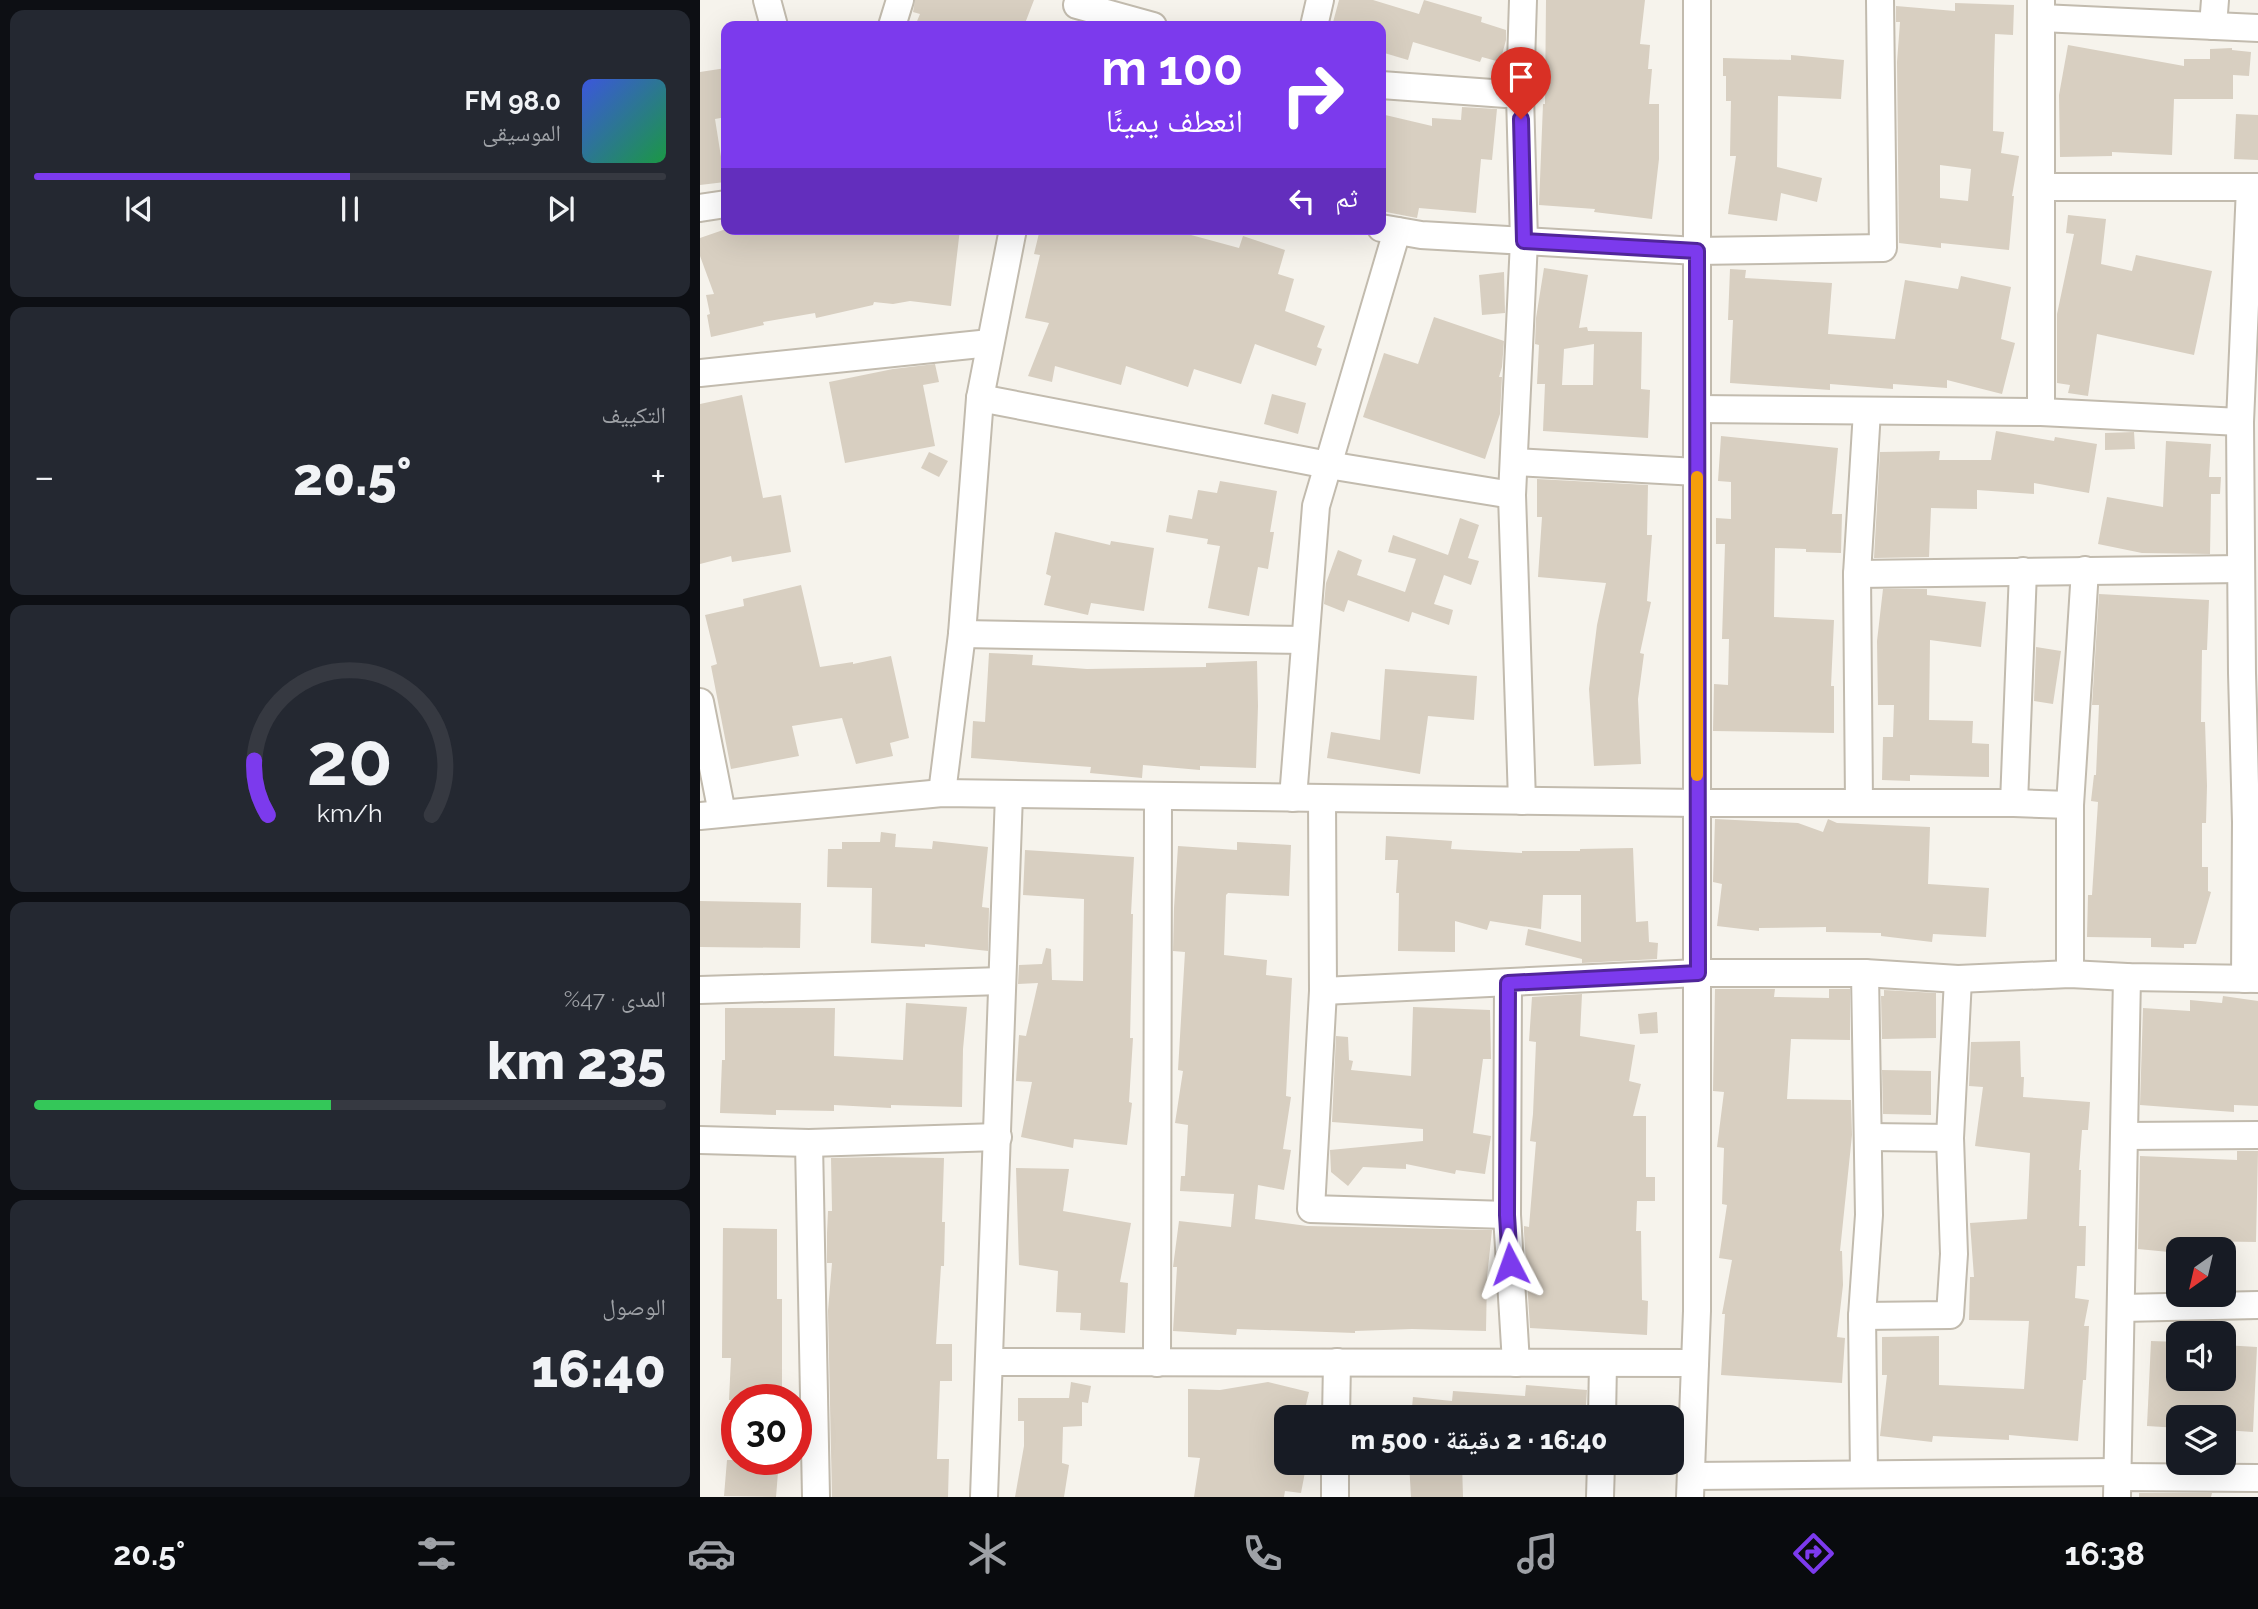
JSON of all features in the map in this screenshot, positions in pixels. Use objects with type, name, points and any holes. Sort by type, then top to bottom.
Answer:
[{"type":"street","points":[[767,0],[773,21]]},
{"type":"street","points":[[894,21],[900,0]]},
{"type":"street","points":[[1315,21],[1320,0]]},
{"type":"street","points":[[1522,801],[1512,495],[1524,241],[1520,95],[1523,0]]},
{"type":"street","points":[[1697,0],[1698,973],[1695,1363],[1690,1487],[1864,1473],[2117,1482],[2258,1478]]},
{"type":"street","points":[[1293,798],[1316,506],[1389,229],[1421,235],[1697,251],[1883,248],[1880,0]]},
{"type":"street","points":[[2041,412],[2041,9],[2214,13],[2258,28]]},
{"type":"street","points":[[1075,10],[1129,21]]},
{"type":"street","points":[[1386,85],[1520,95]]},
{"type":"street","points":[[1323,991],[1698,973],[1865,973],[1958,979],[2070,974],[2251,979],[2250,672],[2241,569],[2240,422],[2254,187],[2041,187]]},
{"type":"street","points":[[700,208],[721,205]]},
{"type":"street","points":[[942,793],[962,634],[980,398],[1012,235]]},
{"type":"street","points":[[700,373],[990,343]]},
{"type":"street","points":[[980,398],[1328,465],[1512,495]]},
{"type":"street","points":[[1697,409],[2041,412],[2240,422]]},
{"type":"street","points":[[1858,803],[1857,575],[1867,411]]},
{"type":"street","points":[[1514,462],[1697,472]]},
{"type":"street","points":[[1857,575],[2241,569]]},
{"type":"street","points":[[2070,974],[2070,805],[2085,570]]},
{"type":"street","points":[[2014,803],[2023,571]]},
{"type":"street","points":[[962,634],[1306,640]]},
{"type":"street","points":[[700,702],[711,815],[942,793],[2070,805]]},
{"type":"street","points":[[984,1497],[1009,794]]},
{"type":"street","points":[[1157,1363],[1158,796]]},
{"type":"street","points":[[1322,798],[1323,991],[1311,1209],[1507,1215]]},
{"type":"street","points":[[1864,1473],[1863,1316],[1870,1138],[1865,973]]},
{"type":"street","points":[[2117,1482],[2127,977]]},
{"type":"street","points":[[1863,1316],[1950,1315],[1954,1254],[1950,1139],[1958,979]]},
{"type":"street","points":[[700,990],[1002,981]]},
{"type":"street","points":[[1508,983],[1507,1215],[1516,1363]]},
{"type":"street","points":[[2124,1136],[2258,1135]]},
{"type":"street","points":[[700,1140],[809,1143],[998,1137]]},
{"type":"street","points":[[1870,1138],[1950,1139]]},
{"type":"street","points":[[809,1143],[816,1497]]},
{"type":"street","points":[[2122,1308],[2258,1305]]},
{"type":"street","points":[[990,1362],[1695,1363]]},
{"type":"street","points":[[1336,1362],[1336,1405]]},
{"type":"street","points":[[1602,1405],[1603,1363]]},
{"type":"street","points":[[1335,1475],[1335,1497]]},
{"type":"street","points":[[1600,1497],[1601,1475]]},
{"type":"building","points":[[915,0],[1034,0],[1026,21],[917,21],[920,14],[913,12]]},
{"type":"building","points":[[1339,0],[1373,0],[1419,14],[1424,0],[1482,17],[1481,22],[1506,30],[1506,40],[1500,62],[1482,57],[1480,62],[1413,42],[1408,60],[1386,53],[1386,21],[1333,21]]},
{"type":"building","points":[[1546,0],[1645,0],[1640,44],[1650,45],[1648,69],[1652,69],[1649,104],[1659,104],[1659,159],[1652,219],[1594,212],[1595,209],[1539,205],[1545,104]]},
{"type":"building","points":[[1955,3],[2014,5],[2013,35],[1995,34],[1994,69],[1993,131],[2004,132],[2001,153],[2019,156],[2012,196],[2009,250],[1941,243],[1941,248],[1899,243],[1897,62],[1900,22],[1896,22],[1896,6],[1955,11]],"holes":[[[1940,165],[1971,169],[1968,201],[1940,198]]]},
{"type":"building","points":[[2068,45],[2184,66],[2184,59],[2210,59],[2210,49],[2232,48],[2251,52],[2249,76],[2233,75],[2233,99],[2174,99],[2172,155],[2112,152],[2112,156],[2060,157],[2059,95]]},
{"type":"building","points":[[1791,55],[1844,60],[1841,99],[1778,96],[1777,167],[1822,178],[1817,202],[1781,193],[1777,221],[1728,214],[1736,156],[1730,156],[1731,101],[1726,101],[1723,58],[1791,60]]},
{"type":"building","points":[[721,69],[721,118],[715,119],[721,157],[721,182],[700,185],[700,72]]},
{"type":"building","points":[[1462,107],[1497,109],[1492,160],[1481,159],[1476,213],[1419,208],[1417,218],[1386,212],[1386,115],[1432,126],[1432,118],[1461,120]]},
{"type":"building","points":[[2236,114],[2258,115],[2258,160],[2234,159]]},
{"type":"building","points":[[2068,215],[2106,219],[2101,264],[2132,271],[2136,255],[2212,271],[2194,355],[2097,334],[2088,396],[2068,393],[2070,385],[2057,383],[2057,314],[2074,234],[2066,233]]},
{"type":"building","points":[[721,231],[721,235],[959,235],[951,306],[910,301],[893,304],[874,302],[873,305],[816,318],[815,313],[763,322],[764,325],[711,337],[706,295],[714,294],[700,256],[700,238]]},
{"type":"building","points":[[1039,235],[1191,235],[1239,248],[1243,236],[1285,250],[1278,274],[1294,279],[1285,311],[1325,326],[1317,347],[1322,349],[1316,366],[1255,344],[1241,384],[1194,369],[1188,387],[1126,366],[1121,385],[1055,366],[1052,382],[1028,376],[1049,323],[1025,318],[1040,255],[1034,254]]},
{"type":"building","points":[[1544,268],[1588,275],[1579,328],[1587,327],[1588,331],[1642,332],[1641,389],[1650,390],[1648,438],[1543,431],[1545,384],[1537,384],[1539,345],[1535,344]],"holes":[[[1594,344],[1593,385],[1562,385],[1564,349]]]},
{"type":"building","points":[[1730,269],[1746,270],[1745,278],[1832,283],[1828,334],[1895,339],[1905,280],[1958,289],[1961,276],[2011,287],[2001,339],[2015,343],[2002,394],[1947,380],[1947,388],[1893,384],[1893,389],[1830,384],[1830,390],[1730,383],[1733,320],[1728,320]]},
{"type":"building","points":[[1504,272],[1505,313],[1482,315],[1479,275]]},
{"type":"building","points":[[1434,317],[1504,341],[1499,377],[1502,377],[1500,414],[1485,459],[1363,417],[1384,353],[1418,364]]},
{"type":"building","points":[[935,364],[939,382],[923,385],[935,446],[845,463],[829,382],[893,369]]},
{"type":"building","points":[[1272,394],[1306,403],[1298,434],[1264,424]]},
{"type":"building","points":[[742,395],[763,498],[781,495],[791,552],[732,562],[731,556],[700,564],[700,404]]},
{"type":"building","points":[[1996,431],[2054,441],[2055,437],[2097,444],[2089,493],[2034,483],[2034,494],[1977,490],[1977,509],[1931,508],[1929,557],[1874,558],[1880,452],[1940,451],[1939,460],[1991,460]]},
{"type":"building","points":[[2134,432],[2135,449],[2105,450],[2105,433]]},
{"type":"building","points":[[1721,436],[1838,448],[1832,514],[1842,514],[1841,553],[1775,548],[1774,617],[1834,620],[1831,686],[1834,686],[1834,733],[1713,731],[1714,684],[1728,685],[1729,639],[1722,639],[1725,544],[1716,544],[1716,518],[1731,519],[1731,482],[1718,481]]},
{"type":"building","points":[[2166,441],[2211,444],[2209,477],[2221,477],[2220,494],[2211,494],[2210,554],[2142,553],[2098,544],[2107,497],[2163,507]]},
{"type":"building","points":[[929,452],[948,461],[939,477],[921,468]]},
{"type":"building","points":[[1537,479],[1648,485],[1647,535],[1652,535],[1647,601],[1651,602],[1640,653],[1644,654],[1638,699],[1641,764],[1594,766],[1589,689],[1597,625],[1606,583],[1538,577],[1542,517],[1537,517]]},
{"type":"building","points":[[1220,481],[1277,491],[1270,532],[1274,532],[1268,569],[1258,567],[1249,616],[1208,608],[1220,546],[1207,544],[1208,539],[1166,532],[1169,515],[1192,519],[1198,490],[1217,493]]},
{"type":"building","points":[[1460,518],[1479,525],[1468,558],[1479,561],[1471,585],[1444,575],[1434,604],[1453,610],[1449,625],[1412,612],[1409,622],[1348,600],[1344,612],[1324,604],[1326,583],[1338,550],[1362,560],[1357,575],[1405,592],[1416,559],[1388,552],[1393,535],[1448,555]]},
{"type":"building","points":[[1055,532],[1110,545],[1111,541],[1154,548],[1144,611],[1091,603],[1088,615],[1044,605],[1051,576],[1046,574]]},
{"type":"building","points":[[801,585],[820,667],[891,656],[909,738],[890,743],[893,756],[856,764],[842,718],[792,726],[799,756],[731,769],[711,666],[717,664],[705,615],[744,606],[743,599]]},
{"type":"building","points":[[1883,589],[1927,589],[1927,595],[1986,602],[1981,647],[1930,640],[1929,720],[1973,721],[1972,743],[1989,744],[1989,777],[1910,775],[1910,781],[1882,780],[1883,737],[1893,737],[1894,705],[1878,705],[1877,641]]},
{"type":"building","points":[[2099,594],[2209,600],[2207,650],[2202,650],[2201,722],[2205,722],[2207,786],[2206,823],[2202,823],[2202,867],[2208,867],[2208,891],[2211,892],[2196,944],[2184,944],[2184,948],[2151,947],[2151,938],[2087,937],[2088,895],[2092,895],[2098,802],[2091,801],[2096,775],[2099,705],[2092,705]]},
{"type":"building","points":[[2036,647],[2061,651],[2053,704],[2034,701]]},
{"type":"building","points":[[989,653],[1033,655],[1032,665],[1087,669],[1206,667],[1206,663],[1257,661],[1256,768],[1200,766],[1200,770],[1143,765],[1142,778],[1090,773],[1091,767],[971,758],[973,721],[985,722]]},
{"type":"building","points":[[1385,669],[1477,676],[1474,720],[1428,716],[1420,774],[1327,758],[1331,732],[1380,740]]},
{"type":"building","points":[[1715,819],[1798,823],[1823,832],[1828,819],[1837,823],[1930,827],[1928,884],[1989,888],[1986,937],[1933,934],[1932,942],[1881,936],[1881,933],[1826,932],[1826,927],[1759,928],[1759,931],[1717,926],[1722,884],[1713,882]]},
{"type":"building","points":[[881,832],[896,834],[895,847],[932,849],[933,841],[988,847],[982,907],[989,908],[988,951],[925,944],[925,947],[871,943],[872,888],[827,887],[828,849],[842,849],[842,842],[880,842]]},
{"type":"building","points":[[1386,836],[1452,841],[1451,849],[1522,853],[1633,848],[1636,922],[1648,921],[1649,942],[1658,943],[1657,959],[1582,963],[1582,959],[1525,945],[1528,929],[1581,942],[1581,895],[1543,895],[1541,929],[1490,921],[1487,930],[1455,921],[1455,952],[1398,951],[1398,860],[1385,860]]},
{"type":"building","points":[[1237,842],[1291,845],[1289,896],[1226,895],[1224,955],[1267,960],[1266,975],[1292,978],[1286,1096],[1291,1097],[1283,1149],[1291,1150],[1284,1190],[1258,1185],[1255,1219],[1307,1226],[1492,1230],[1487,1277],[1486,1331],[1412,1329],[1355,1333],[1237,1329],[1236,1335],[1173,1331],[1177,1267],[1173,1267],[1179,1221],[1231,1227],[1234,1194],[1180,1191],[1181,1176],[1185,1176],[1188,1125],[1175,1123],[1183,1071],[1178,1070],[1185,952],[1173,951],[1178,846],[1237,850]]},
{"type":"building","points":[[1025,850],[1134,857],[1130,1038],[1133,1038],[1129,1102],[1132,1103],[1127,1145],[1074,1139],[1073,1148],[1021,1137],[1032,1082],[1016,1081],[1019,1035],[1026,1036],[1038,983],[1018,984],[1019,965],[1042,964],[1046,948],[1051,949],[1052,980],[1083,981],[1084,899],[1023,895]]},
{"type":"building","points":[[700,901],[801,903],[800,948],[700,947]]},
{"type":"building","points":[[1715,989],[1775,989],[1774,997],[1829,998],[1829,989],[1850,989],[1850,1040],[1791,1039],[1787,1099],[1851,1100],[1852,1135],[1840,1251],[1843,1285],[1837,1337],[1845,1338],[1842,1383],[1721,1375],[1725,1314],[1722,1314],[1732,1260],[1719,1258],[1727,1205],[1722,1204],[1724,1148],[1717,1147],[1724,1092],[1713,1091]]},
{"type":"building","points":[[1884,990],[1936,993],[1936,1038],[1882,1039],[1881,996],[1884,996]]},
{"type":"building","points":[[1582,994],[1580,1036],[1635,1045],[1629,1081],[1641,1084],[1633,1116],[1646,1116],[1646,1177],[1655,1177],[1655,1201],[1637,1201],[1636,1231],[1641,1231],[1642,1300],[1648,1301],[1647,1335],[1530,1328],[1524,1226],[1529,1227],[1536,1142],[1530,1141],[1536,1042],[1529,1041],[1532,997]]},
{"type":"building","points":[[2223,996],[2258,1001],[2258,1106],[2234,1105],[2234,1112],[2140,1105],[2143,1008],[2190,1011],[2190,1000],[2222,1003]]},
{"type":"building","points":[[906,1003],[967,1007],[962,1107],[891,1105],[891,1108],[834,1105],[834,1111],[776,1110],[776,1115],[720,1113],[722,1060],[725,1060],[725,1008],[835,1008],[834,1056],[903,1060]]},
{"type":"building","points":[[1413,1007],[1490,1010],[1491,1059],[1483,1059],[1473,1133],[1491,1136],[1485,1174],[1456,1170],[1455,1174],[1406,1164],[1406,1169],[1363,1167],[1348,1186],[1331,1172],[1330,1150],[1423,1141],[1423,1129],[1332,1122],[1336,1036],[1348,1037],[1349,1060],[1353,1061],[1351,1070],[1411,1076]]},
{"type":"building","points":[[1657,1012],[1658,1033],[1640,1034],[1638,1014]]},
{"type":"building","points":[[2020,1041],[2023,1097],[2090,1102],[2088,1130],[2082,1130],[2079,1170],[2079,1226],[2086,1226],[2085,1266],[2077,1266],[2075,1298],[2089,1300],[2084,1326],[2089,1326],[2086,1380],[2083,1380],[2078,1441],[2009,1435],[2009,1440],[1933,1436],[1932,1442],[1880,1436],[1887,1375],[1882,1375],[1882,1337],[1939,1336],[1939,1385],[2024,1389],[2029,1321],[1969,1320],[1970,1277],[1974,1277],[1970,1223],[2027,1219],[2030,1153],[1975,1146],[1983,1087],[1969,1086],[1971,1042]]},
{"type":"building","points":[[1882,1070],[1931,1071],[1931,1115],[1883,1114]]},
{"type":"building","points":[[2237,1151],[2258,1151],[2256,1242],[2236,1242],[2236,1237],[2166,1237],[2166,1252],[2138,1249],[2140,1156],[2237,1160]]},
{"type":"building","points":[[831,1158],[944,1158],[944,1266],[941,1266],[936,1344],[952,1344],[952,1381],[940,1381],[937,1459],[949,1459],[948,1497],[832,1497],[828,1311],[832,1263],[827,1263],[828,1211],[832,1211]]},
{"type":"building","points":[[1016,1168],[1069,1169],[1063,1211],[1131,1223],[1120,1282],[1128,1283],[1125,1333],[1080,1330],[1081,1313],[1056,1312],[1058,1271],[1019,1265]]},
{"type":"building","points":[[723,1228],[777,1229],[777,1299],[782,1299],[782,1384],[730,1384],[731,1358],[722,1358]]},
{"type":"building","points":[[2151,1341],[2166,1342],[2166,1391],[2236,1391],[2236,1346],[2257,1347],[2253,1432],[2236,1431],[2236,1405],[2166,1405],[2166,1427],[2147,1426]]},
{"type":"building","points":[[1071,1382],[1091,1386],[1088,1403],[1082,1402],[1082,1426],[1063,1427],[1062,1463],[1069,1465],[1064,1497],[1015,1497],[1024,1446],[1024,1421],[1018,1421],[1018,1398],[1069,1398]]},
{"type":"building","points":[[1268,1382],[1309,1392],[1306,1405],[1274,1405],[1274,1475],[1304,1475],[1301,1493],[1285,1491],[1284,1497],[1194,1497],[1200,1458],[1188,1457],[1188,1389],[1220,1390]]},
{"type":"building","points":[[1526,1385],[1587,1390],[1586,1405],[1412,1405],[1413,1397],[1452,1401],[1453,1391],[1525,1396]]},
{"type":"building","points":[[726,1475],[778,1475],[776,1497],[724,1496]]},
{"type":"building","points":[[1410,1475],[1462,1475],[1463,1497],[1411,1497]]},
{"type":"building","points":[[2139,1493],[2212,1493],[2211,1497],[2139,1497]]},
{"type":"slow traffic","points":[[1697,477],[1697,775]]},
{"type":"route","points":[[1510,1264],[1507,1215],[1508,983],[1698,973],[1697,251],[1524,241],[1521,119]]}]
